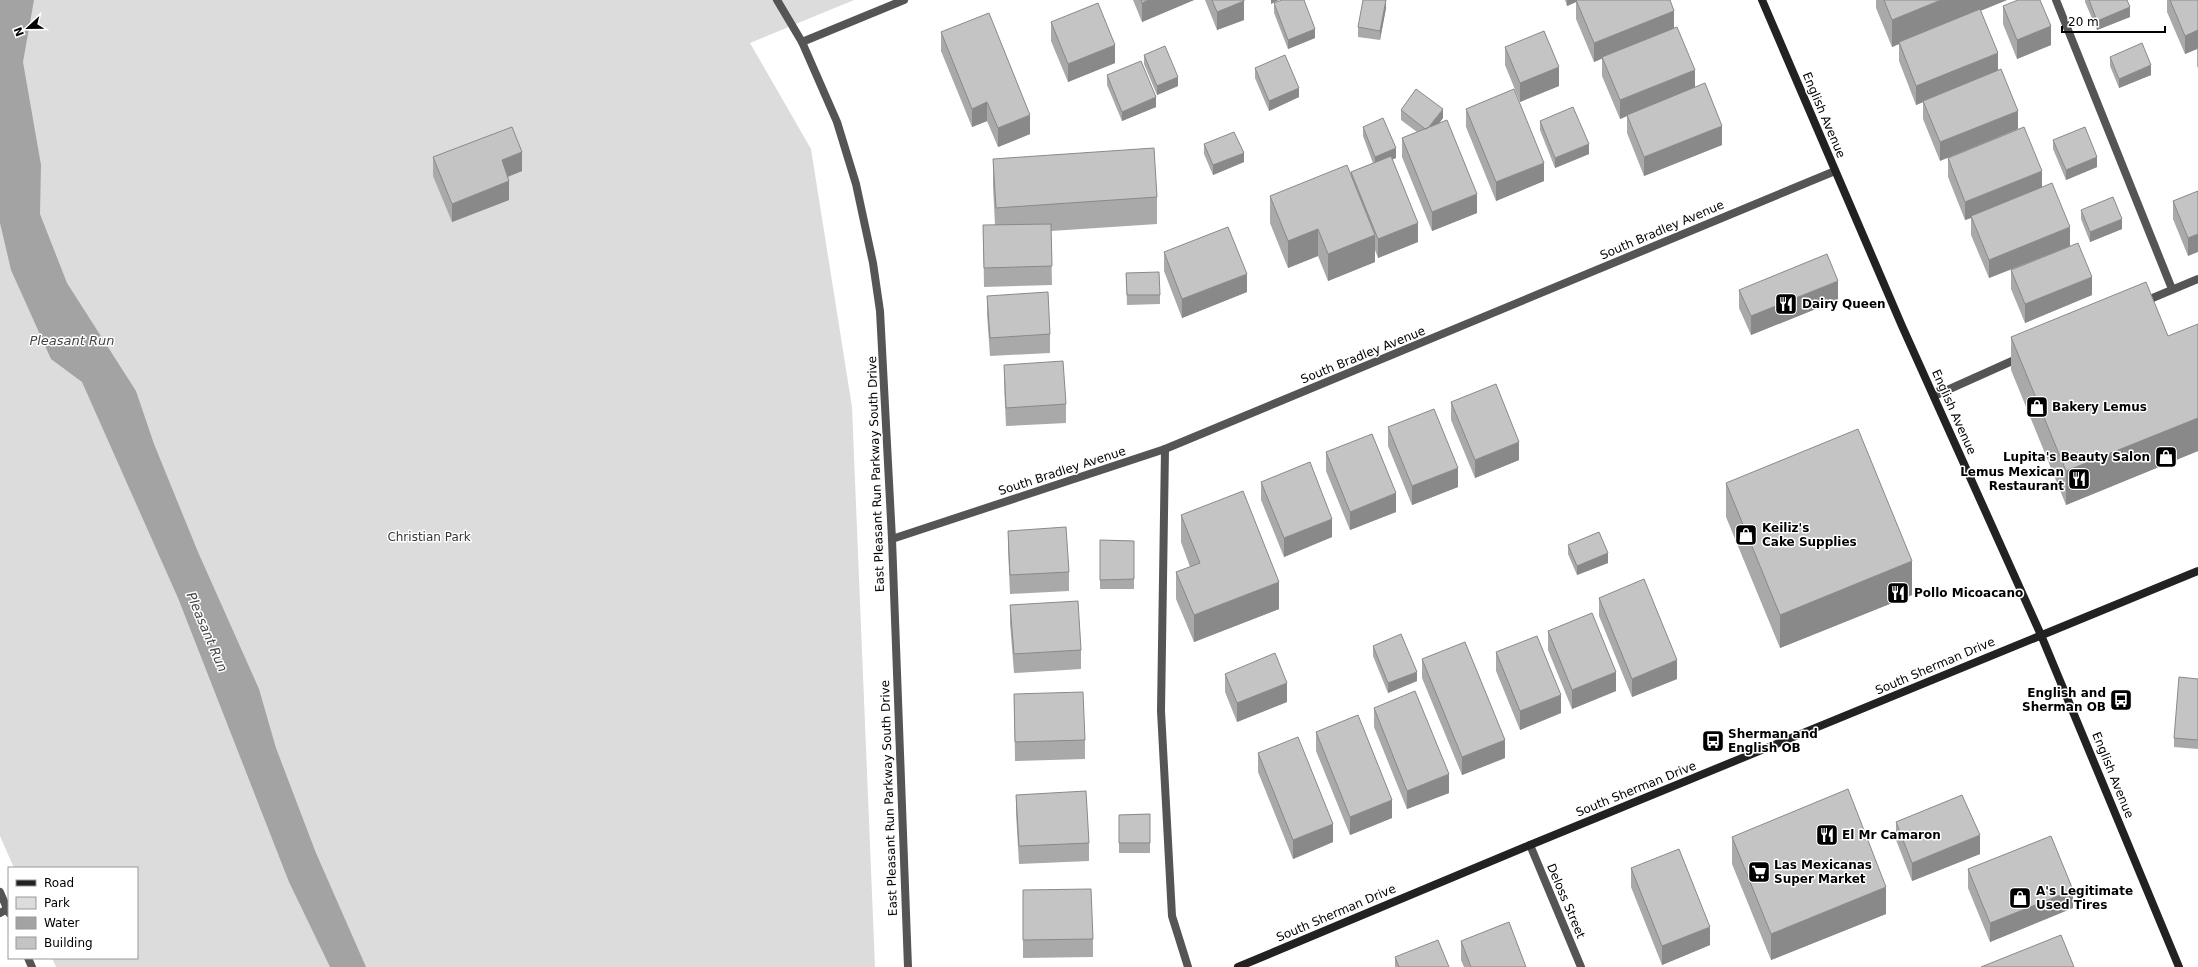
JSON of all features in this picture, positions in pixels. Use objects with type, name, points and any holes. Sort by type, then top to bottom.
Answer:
[{"type":"main road","name":"English Avenue","points":[[1762,0],[1835,172],[2041,635],[2179,967]]},
{"type":"main road","name":"South Sherman Drive","points":[[1238,967],[1530,845],[2198,572]]},
{"type":"street","name":"East Pleasant Run Parkway South Drive","points":[[777,0],[802,42],[837,122],[856,184],[873,263],[882,327],[892,539],[908,967]]},
{"type":"street","points":[[802,42],[904,0]]},
{"type":"street","points":[[2056,0],[2172,289]]},
{"type":"street","name":"South Bradley Avenue","points":[[892,539],[1165,449],[1835,172]]},
{"type":"street","points":[[2136,306],[2172,289],[2198,279]]},
{"type":"street","points":[[1934,396],[2028,354]]},
{"type":"street","points":[[1165,449],[1161,711],[1172,916],[1188,967]]},
{"type":"street","name":"Deloss Street","points":[[1530,845],[1581,967]]},
{"type":"street","points":[[0,892],[5,912]]},
{"type":"green space","name":"Christian Park","points":[[0,0],[854,0],[750,43],[811,149],[852,407],[875,967],[56,967],[52,959],[138,959],[138,867],[14,867],[0,836]]},
{"type":"water","name":"Pleasant Run","points":[[0,0],[34,0],[23,62],[41,165],[40,214],[67,283],[136,391],[154,444],[198,552],[259,689],[276,748],[316,853],[366,967],[330,967],[289,882],[178,598],[82,382],[51,359],[11,270],[0,223]]},
{"type":"building","points":[[1141,0],[1149,0],[1142,3]]},
{"type":"building","points":[[1212,0],[1244,0],[1244,1],[1217,12]]},
{"type":"building","points":[[1282,0],[1304,0],[1315,29],[1288,40],[1274,3]]},
{"type":"building","points":[[1363,0],[1386,0],[1380,31],[1358,27]]},
{"type":"building","points":[[1576,0],[1670,0],[1674,11],[1594,43]]},
{"type":"building","points":[[1884,0],[1941,0],[1892,20]]},
{"type":"building","points":[[2018,0],[2040,0],[2051,26],[2017,40],[2003,6]]},
{"type":"building","points":[[2089,0],[2127,0],[2130,7],[2097,21]]},
{"type":"building","points":[[2170,0],[2198,0],[2198,30],[2185,36]]},
{"type":"building","points":[[1098,3],[1115,45],[1068,64],[1051,22]]},
{"type":"building","points":[[1980,9],[1998,53],[1916,86],[1899,42]]},
{"type":"building","points":[[989,13],[1030,115],[998,128],[987,102],[972,109],[941,32]]},
{"type":"building","points":[[1677,27],[1695,70],[1620,100],[1602,57]]},
{"type":"building","points":[[1544,31],[1559,67],[1520,83],[1505,47]]},
{"type":"building","points":[[2142,43],[2151,65],[2119,79],[2110,57]]},
{"type":"building","points":[[1165,46],[1178,77],[1157,86],[1144,55]]},
{"type":"building","points":[[1285,55],[1299,88],[1269,101],[1255,68]]},
{"type":"building","points":[[1141,61],[1156,97],[1122,112],[1107,75]]},
{"type":"building","points":[[2001,69],[2018,111],[1940,142],[1923,101]]},
{"type":"building","points":[[1705,83],[1722,126],[1644,157],[1627,115]]},
{"type":"building","points":[[1416,89],[1443,109],[1428,128],[1425,129],[1401,110]]},
{"type":"building","points":[[1514,89],[1544,163],[1496,182],[1466,109]]},
{"type":"building","points":[[1573,107],[1589,144],[1555,158],[1540,121]]},
{"type":"building","points":[[1383,118],[1396,148],[1375,157],[1363,127]]},
{"type":"building","points":[[1447,120],[1477,194],[1432,212],[1402,138]]},
{"type":"building","points":[[512,127],[522,152],[502,160],[509,181],[452,204],[433,157]]},
{"type":"building","points":[[2024,127],[2042,171],[1965,202],[1948,158]]},
{"type":"building","points":[[2085,127],[2097,157],[2066,170],[2053,140]]},
{"type":"building","points":[[1234,132],[1244,153],[1213,165],[1204,144]]},
{"type":"building","points":[[1154,148],[1157,197],[996,208],[993,159]]},
{"type":"building","points":[[1391,156],[1418,223],[1378,239],[1351,172]]},
{"type":"building","points":[[1347,165],[1375,235],[1328,254],[1318,229],[1288,241],[1270,196]]},
{"type":"building","points":[[2052,183],[2070,227],[1989,260],[1971,216]]},
{"type":"building","points":[[2198,191],[2198,234],[2188,238],[2173,201]]},
{"type":"building","points":[[2113,197],[2122,219],[2090,232],[2081,210]]},
{"type":"building","points":[[1051,224],[1052,266],[984,268],[983,225]]},
{"type":"building","points":[[1228,227],[1247,274],[1182,299],[1164,252]]},
{"type":"building","points":[[2078,243],[2092,277],[2025,304],[2011,270]]},
{"type":"building","points":[[1827,254],[1838,281],[1751,316],[1739,290]]},
{"type":"building","points":[[1159,272],[1160,295],[1127,295],[1126,273]]},
{"type":"building","points":[[2146,282],[2168,336],[2198,324],[2198,418],[2066,471],[2011,337]]},
{"type":"building","points":[[1048,292],[1050,334],[990,338],[987,296]]},
{"type":"building","points":[[1063,361],[1066,404],[1006,408],[1004,365]]},
{"type":"building","points":[[1496,384],[1519,442],[1475,460],[1451,402]]},
{"type":"building","points":[[1434,409],[1458,468],[1412,486],[1388,427]]},
{"type":"building","points":[[1858,429],[1912,561],[1780,615],[1726,483]]},
{"type":"building","points":[[1372,434],[1396,493],[1350,512],[1326,452]]},
{"type":"building","points":[[1310,462],[1332,519],[1284,538],[1261,482]]},
{"type":"building","points":[[1243,491],[1279,582],[1194,615],[1176,572],[1200,563],[1181,515]]},
{"type":"building","points":[[1066,527],[1069,572],[1010,575],[1008,531]]},
{"type":"building","points":[[1599,532],[1608,553],[1577,566],[1568,545]]},
{"type":"building","points":[[1100,540],[1134,541],[1134,579],[1100,580]]},
{"type":"building","points":[[1644,579],[1677,660],[1632,679],[1599,598]]},
{"type":"building","points":[[1078,601],[1081,650],[1014,654],[1010,605]]},
{"type":"building","points":[[1592,613],[1616,672],[1572,690],[1548,631]]},
{"type":"building","points":[[1401,634],[1417,672],[1388,683],[1373,646]]},
{"type":"building","points":[[1537,636],[1561,695],[1520,711],[1496,652]]},
{"type":"building","points":[[1465,642],[1505,740],[1462,757],[1422,659]]},
{"type":"building","points":[[1275,653],[1287,683],[1237,703],[1225,674]]},
{"type":"building","points":[[2179,677],[2198,679],[2198,740],[2174,738]]},
{"type":"building","points":[[1415,691],[1449,774],[1407,791],[1374,708]]},
{"type":"building","points":[[1083,692],[1085,740],[1015,742],[1014,694]]},
{"type":"building","points":[[1358,715],[1392,800],[1350,817],[1316,732]]},
{"type":"building","points":[[1298,737],[1333,824],[1293,840],[1258,753]]},
{"type":"building","points":[[1848,789],[1886,887],[1771,934],[1732,837]]},
{"type":"building","points":[[1086,791],[1089,843],[1019,846],[1016,795]]},
{"type":"building","points":[[1962,795],[1980,835],[1912,863],[1896,822]]},
{"type":"building","points":[[1150,814],[1150,843],[1119,843],[1119,815]]},
{"type":"building","name":"A's Legitimate Used Tires","points":[[2051,836],[2073,890],[1990,923],[1968,869]]},
{"type":"building","points":[[1679,849],[1710,927],[1662,946],[1631,868]]},
{"type":"building","points":[[1091,889],[1093,939],[1023,940],[1023,890]]},
{"type":"building","points":[[1509,922],[1526,967],[1471,967],[1461,941]]},
{"type":"building","points":[[2061,935],[2074,967],[1981,967]]},
{"type":"building","points":[[1438,940],[1449,967],[1399,967],[1395,957]]},
{"type":"place","name":"Dairy Queen","points":[[1786,304]]},
{"type":"place","name":"Bakery Lemus","points":[[2037,407]]},
{"type":"place","name":"Lupita's Beauty Salon","points":[[2166,457]]},
{"type":"place","name":"Lemus Mexican Restaurant","points":[[2079,479]]},
{"type":"place","name":"Keiliz's Cake Supplies","points":[[1746,535]]},
{"type":"place","name":"Pollo Micoacano","points":[[1898,593]]},
{"type":"place","name":"English and Sherman OB","points":[[2121,700]]},
{"type":"place","name":"Sherman and English OB","points":[[1713,741]]},
{"type":"place","name":"El Mr Camaron","points":[[1827,835]]},
{"type":"place","name":"Las Mexicanas Super Market","points":[[1759,872]]},
{"type":"place","name":"A's Legitimate Used Tires","points":[[2020,898]]}]
